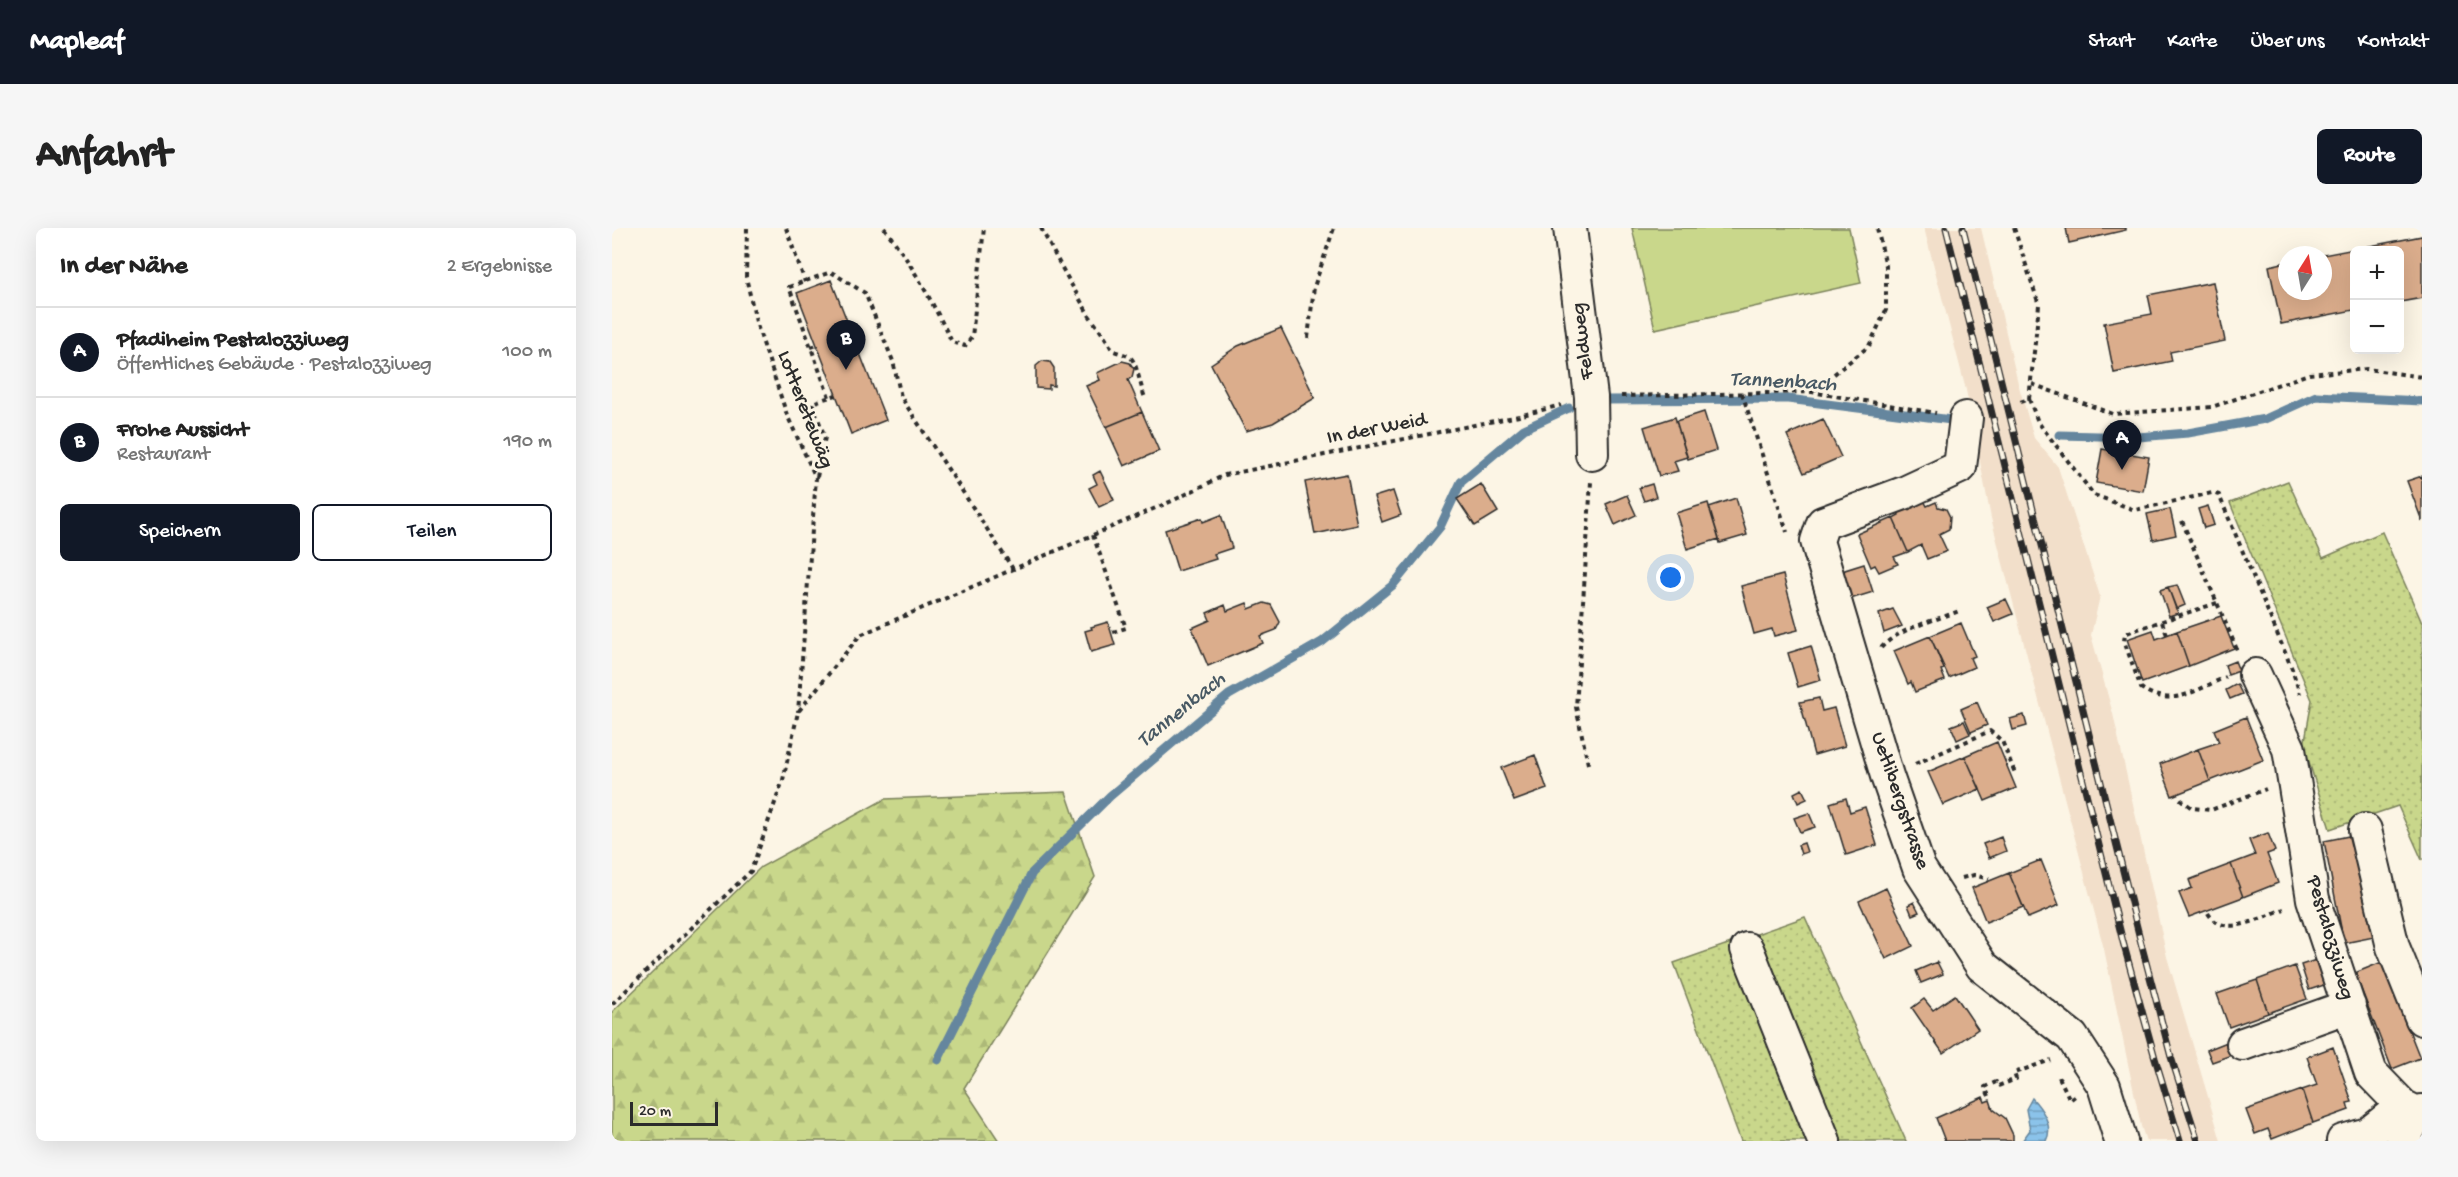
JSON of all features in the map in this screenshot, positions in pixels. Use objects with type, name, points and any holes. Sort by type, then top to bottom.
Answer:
[{"type":"street","name":"Feldweg","points":[[1570,228],[1591,397],[1592,454]]},
{"type":"street","points":[[1817,541],[1823,523],[1905,493],[1960,467],[1966,418]]},
{"type":"street","name":"Uetlibergstrasse","points":[[1817,541],[1887,776],[1919,868],[1982,966],[2072,1037],[2104,1086],[2121,1141]]},
{"type":"street","name":"Pestalozziweg","points":[[2245,674],[2289,749],[2313,899],[2371,1073],[2414,1110]]},
{"type":"street","points":[[2365,830],[2393,947],[2422,1019]]},
{"type":"street","points":[[1747,949],[1824,1141]]},
{"type":"street","points":[[2243,1044],[2349,1006]]},
{"type":"street","points":[[2343,1141],[2368,1134],[2414,1110]]},
{"type":"street","points":[[2403,1141],[2414,1110]]},
{"type":"path","name":"Lotteretewäg","points":[[612,1004],[751,872],[783,780],[798,712],[816,478],[787,415],[756,322],[746,277],[747,228]]},
{"type":"path","points":[[786,228],[805,282]]},
{"type":"path","points":[[884,228],[929,296],[952,342],[965,346],[972,337],[984,228]]},
{"type":"path","points":[[1041,228],[1059,264],[1094,323],[1103,331],[1112,350],[1130,357],[1137,365],[1139,383],[1146,400]]},
{"type":"path","points":[[1308,338],[1314,287],[1334,228]]},
{"type":"path","points":[[1812,392],[1869,346],[1886,310],[1886,266],[1877,228]]},
{"type":"path","points":[[2014,228],[2039,305],[2029,399],[2038,422],[2094,495],[2135,510],[2212,493],[2219,495],[2292,669],[2302,699]]},
{"type":"path","points":[[829,398],[789,287],[831,272],[865,293],[893,361],[901,397],[1013,569]]},
{"type":"path","points":[[811,347],[817,345]]},
{"type":"path","points":[[2032,384],[2114,414],[2212,407],[2309,374],[2367,369],[2422,377]]},
{"type":"path","name":"In der Weid","points":[[798,712],[860,634],[1172,501],[1225,476],[1519,416],[1591,397],[1812,392],[1966,418]]},
{"type":"path","points":[[1742,393],[1787,532],[1817,541]]},
{"type":"path","points":[[816,478],[825,437],[812,403],[836,395]]},
{"type":"path","points":[[2020,402],[2029,399]]},
{"type":"path","points":[[1588,765],[1576,707],[1592,454]]},
{"type":"path","points":[[2182,521],[2222,615]]},
{"type":"path","points":[[1093,535],[1126,628],[1113,632]]},
{"type":"path","points":[[2217,603],[2126,634],[2124,641],[2141,688],[2164,699],[2176,698],[2245,674]]},
{"type":"path","points":[[1859,683],[1876,679],[1880,649],[1888,640],[1959,611]]},
{"type":"path","points":[[2162,621],[2167,635]]},
{"type":"path","points":[[1887,776],[1990,731],[2002,741],[2015,773]]},
{"type":"path","points":[[2180,799],[2192,808],[2211,810],[2295,778]]},
{"type":"path","points":[[2208,913],[2212,921],[2220,926],[2232,927],[2313,899]]},
{"type":"path","points":[[1989,1096],[1985,1087],[1996,1082],[1998,1086],[2016,1079],[2014,1073],[2052,1059],[2070,1100],[2099,1077]]},
{"type":"shaded area","points":[[1924,228],[1981,228],[2018,383],[2034,438],[2058,467],[2100,596],[2091,635],[2113,714],[2167,957],[2221,1141],[2146,1141],[2141,1126],[2104,949],[1991,518],[1966,390]]},
{"type":"green space","points":[[1632,228],[1849,228],[1861,283],[1655,329]]},
{"type":"green space","points":[[2288,481],[2323,558],[2382,532],[2422,623],[2422,860],[2398,806],[2330,829],[2304,746],[2312,700],[2230,503]]},
{"type":"green space","points":[[1066,792],[1095,877],[964,1088],[999,1141],[612,1141],[612,1012],[761,867],[885,799]]},
{"type":"green space","points":[[1805,917],[1906,1141],[1741,1141],[1674,963]]},
{"type":"water","points":[[2032,1098],[2043,1112],[2048,1124],[2046,1141],[2022,1141],[2030,1130],[2026,1109]]},
{"type":"building","points":[[2066,228],[2126,228],[2126,230],[2069,243]]},
{"type":"building","points":[[2422,236],[2422,298],[2404,301],[2404,246],[2370,246]]},
{"type":"building","points":[[2350,250],[2350,311],[2281,324],[2269,266],[2278,264],[2278,300],[2332,300],[2332,253]]},
{"type":"building","points":[[831,280],[886,420],[851,434],[797,293]]},
{"type":"building","points":[[2213,282],[2225,341],[2170,352],[2172,361],[2114,373],[2104,323],[2152,314],[2148,295]]},
{"type":"building","points":[[1281,328],[1315,398],[1273,423],[1246,431],[1211,364],[1238,346]]},
{"type":"building","points":[[1042,361],[1050,362],[1054,368],[1054,386],[1049,385],[1049,389],[1036,388],[1036,366]]},
{"type":"building","points":[[1122,361],[1130,363],[1134,369],[1132,377],[1128,380],[1142,412],[1106,427],[1086,386],[1100,380],[1097,373]]},
{"type":"building","points":[[1142,412],[1159,451],[1124,466],[1106,427]]},
{"type":"building","points":[[1704,412],[1716,450],[1688,459],[1676,421]]},
{"type":"building","points":[[1675,417],[1687,457],[1674,461],[1678,471],[1659,476],[1644,427]]},
{"type":"building","points":[[1823,419],[1841,457],[1804,473],[1787,435]]},
{"type":"building","points":[[2102,449],[2149,457],[2143,491],[2096,483]]},
{"type":"building","points":[[1100,471],[1114,500],[1099,507],[1089,488],[1097,484],[1093,475]]},
{"type":"building","points":[[1347,474],[1357,525],[1315,534],[1305,482]]},
{"type":"building","points":[[2422,476],[2422,521],[2407,481]]},
{"type":"building","points":[[1481,484],[1498,512],[1475,526],[1457,499]]},
{"type":"building","points":[[1652,484],[1656,497],[1644,501],[1639,488]]},
{"type":"building","points":[[1393,491],[1401,515],[1382,522],[1374,497]]},
{"type":"building","points":[[1920,493],[1927,506],[1936,502],[1938,507],[1946,509],[1950,517],[1949,529],[1939,534],[1947,551],[1927,559],[1921,545],[1908,552],[1893,518],[1899,515],[1894,503]]},
{"type":"building","points":[[1627,495],[1636,515],[1615,525],[1606,504]]},
{"type":"building","points":[[1736,498],[1747,535],[1720,543],[1709,507]]},
{"type":"building","points":[[1708,503],[1719,539],[1687,549],[1676,513]]},
{"type":"building","points":[[2208,506],[2214,525],[2204,528],[2198,509]]},
{"type":"building","points":[[2170,509],[2176,535],[2153,540],[2147,514]]},
{"type":"building","points":[[1221,515],[1232,548],[1214,554],[1216,559],[1178,571],[1165,530],[1202,518],[1203,522]]},
{"type":"building","points":[[1893,518],[1908,552],[1894,557],[1898,564],[1879,572],[1875,565],[1871,567],[1857,534]]},
{"type":"building","points":[[1864,564],[1873,592],[1847,600],[1840,579],[1845,570]]},
{"type":"building","points":[[1783,575],[1798,630],[1774,636],[1772,629],[1754,634],[1741,586]]},
{"type":"building","points":[[2177,585],[2185,605],[2176,609],[2168,587]]},
{"type":"building","points":[[2168,587],[2178,613],[2169,616],[2160,590]]},
{"type":"building","points":[[2006,599],[2013,614],[1994,622],[1987,607]]},
{"type":"building","points":[[1247,603],[1249,609],[1264,603],[1271,605],[1280,622],[1276,630],[1260,636],[1263,643],[1208,666],[1192,628],[1210,620],[1207,613],[1225,605],[1227,611]]},
{"type":"building","points":[[1893,609],[1902,626],[1884,633],[1879,614]]},
{"type":"building","points":[[2221,616],[2234,648],[2189,666],[2177,631]]},
{"type":"building","points":[[1108,622],[1115,645],[1091,652],[1085,631]]},
{"type":"building","points":[[1961,623],[1975,656],[1970,658],[1974,667],[1949,678],[1930,636]]},
{"type":"building","points":[[2153,630],[2156,639],[2177,631],[2189,666],[2142,683],[2127,639]]},
{"type":"building","points":[[1930,636],[1944,669],[1941,670],[1945,680],[1915,692],[1911,682],[1908,684],[1894,651]]},
{"type":"building","points":[[1811,646],[1821,680],[1798,687],[1788,653]]},
{"type":"building","points":[[2235,661],[2239,671],[2228,675],[2225,665]]},
{"type":"building","points":[[2237,684],[2242,694],[2230,699],[2226,690]]},
{"type":"building","points":[[1819,698],[1822,711],[1834,708],[1845,746],[1814,755],[1800,702]]},
{"type":"building","points":[[1977,702],[1987,725],[1971,732],[1961,709]]},
{"type":"building","points":[[2024,715],[2027,726],[2013,730],[2010,719]]},
{"type":"building","points":[[2246,717],[2263,760],[2210,781],[2198,749],[2219,742],[2214,730]]},
{"type":"building","points":[[1964,721],[1970,734],[1957,740],[1951,726]]},
{"type":"building","points":[[1997,742],[2016,788],[1985,801],[1965,756]]},
{"type":"building","points":[[2198,749],[2210,781],[2172,796],[2160,764]]},
{"type":"building","points":[[1535,755],[1547,789],[1514,801],[1501,768]]},
{"type":"building","points":[[1965,756],[1980,789],[1943,805],[1928,772]]},
{"type":"building","points":[[1802,789],[1807,799],[1798,803],[1794,793]]},
{"type":"building","points":[[1846,798],[1850,812],[1865,807],[1877,845],[1846,855],[1830,803]]},
{"type":"building","points":[[1809,813],[1815,827],[1800,832],[1794,818]]},
{"type":"building","points":[[2268,833],[2275,851],[2267,854],[2278,883],[2243,897],[2231,864],[2255,855],[2249,840]]},
{"type":"building","points":[[2354,835],[2374,937],[2344,943],[2324,841]]},
{"type":"building","points":[[2001,837],[2006,851],[1989,858],[1983,844]]},
{"type":"building","points":[[1804,843],[1807,852],[1801,854],[1798,845]]},
{"type":"building","points":[[2041,860],[2059,905],[2028,918],[2009,873]]},
{"type":"building","points":[[2231,864],[2243,897],[2189,917],[2179,893],[2192,888],[2189,880]]},
{"type":"building","points":[[2009,873],[2023,907],[1986,922],[1972,888]]},
{"type":"building","points":[[1886,888],[1913,946],[1886,959],[1859,901]]},
{"type":"building","points":[[1914,902],[1919,912],[1912,915],[1908,905]]},
{"type":"building","points":[[2316,960],[2324,985],[2309,990],[2301,965]]},
{"type":"building","points":[[1937,962],[1943,974],[1921,983],[1916,971]]},
{"type":"building","points":[[2382,962],[2420,1058],[2392,1069],[2355,973]]},
{"type":"building","points":[[2295,966],[2307,999],[2268,1013],[2257,980]]},
{"type":"building","points":[[2257,980],[2268,1013],[2229,1027],[2217,994]]},
{"type":"building","points":[[1955,995],[1978,1029],[1943,1053],[1912,1008],[1924,999],[1933,1010]]},
{"type":"building","points":[[2232,1040],[2237,1053],[2212,1062],[2207,1050]]},
{"type":"building","points":[[2333,1047],[2352,1102],[2347,1103],[2349,1110],[2313,1123],[2302,1090],[2317,1085],[2307,1057]]},
{"type":"building","points":[[2302,1090],[2313,1123],[2272,1139],[2268,1129],[2255,1134],[2246,1110]]},
{"type":"building","points":[[1983,1097],[1985,1102],[1990,1100],[1993,1109],[2005,1118],[2013,1135],[2013,1141],[1945,1141],[1936,1118]]},
{"type":"waterway","name":"Tannenbach","points":[[2059,435],[2138,437],[2188,433],[2265,419],[2316,396],[2422,401]]},
{"type":"waterway","name":"Tannenbach","points":[[1603,400],[1788,399],[1959,421]]},
{"type":"waterway","name":"Tannenbach","points":[[938,1060],[1032,873],[1110,796],[1229,695],[1322,642],[1393,585],[1440,527],[1461,482],[1524,429],[1569,408]]},
{"type":"railway","points":[[1946,228],[2123,942],[2180,1141]]},
{"type":"railway","points":[[1963,228],[2141,943],[2171,1057],[2198,1141]]},
{"type":"place","name":"Frohe Aussicht","points":[[846,370]]},
{"type":"place","name":"Pfadiheim Pestalozziweg","points":[[2122,470]]}]
